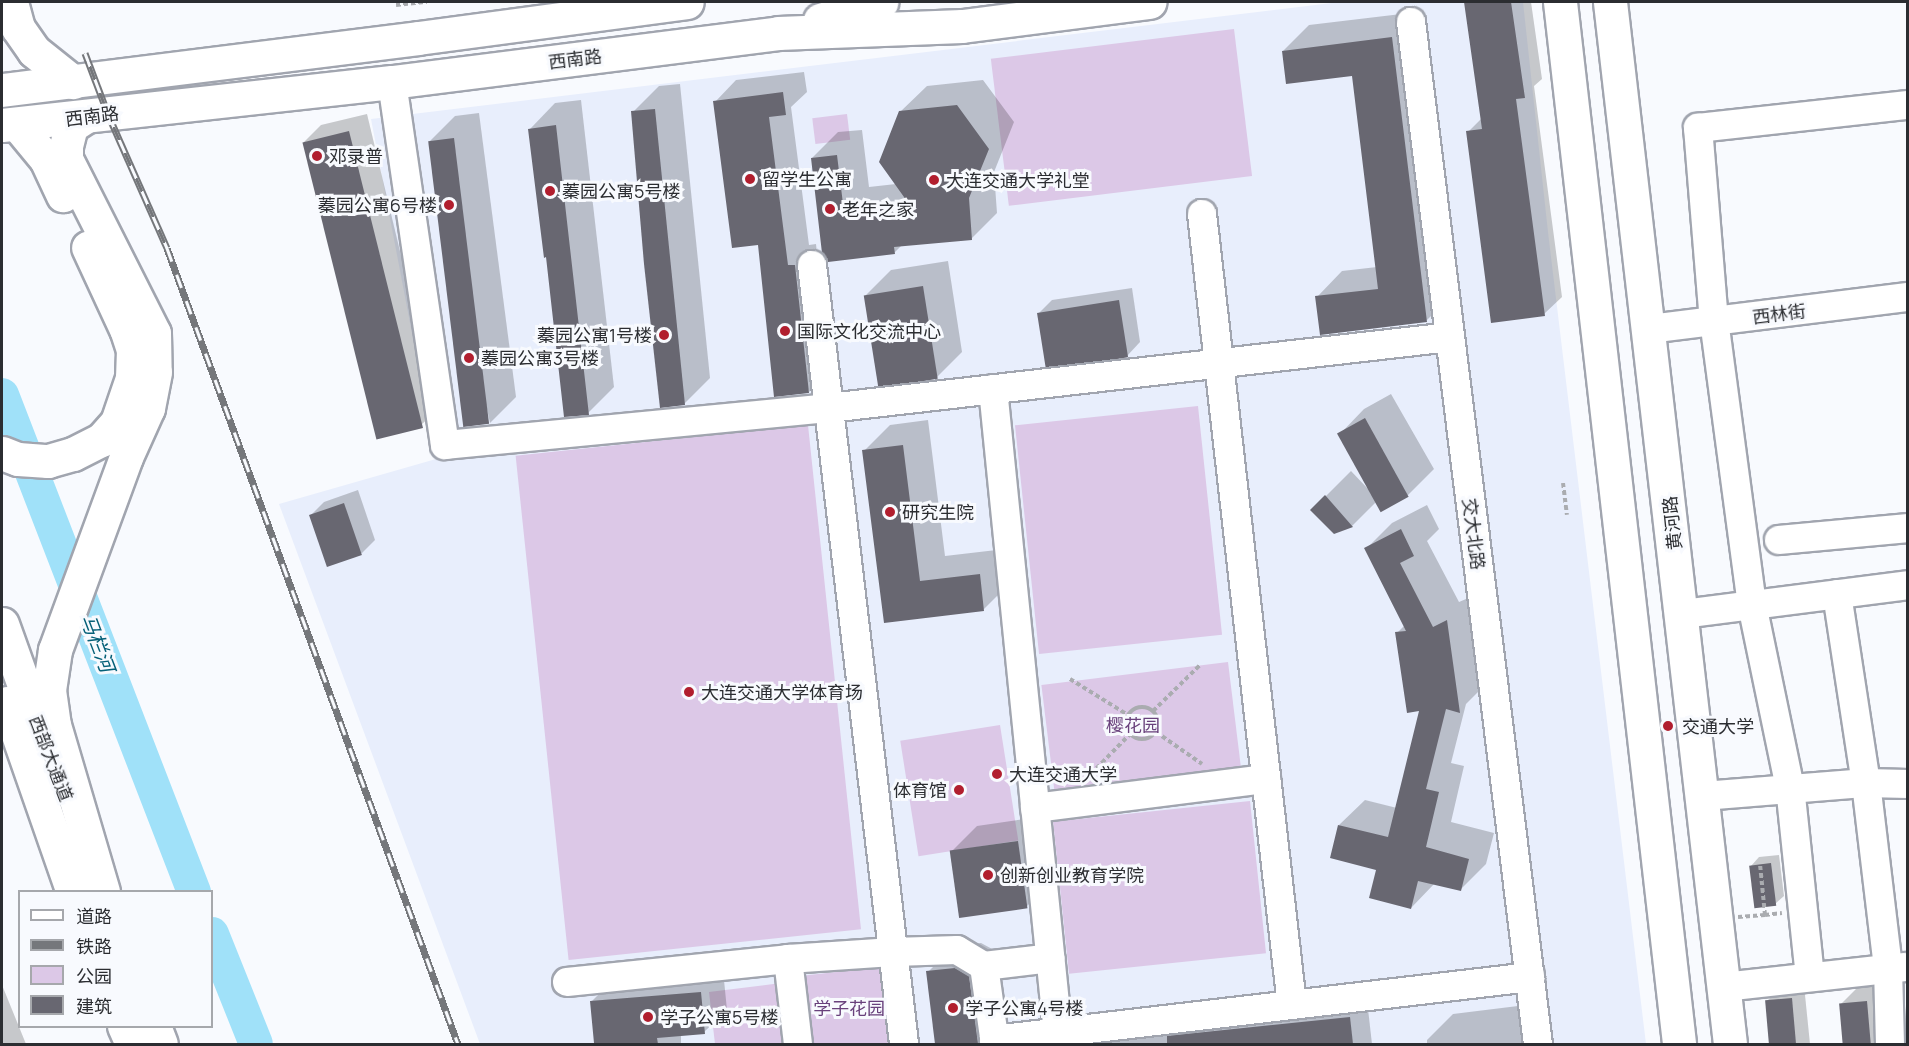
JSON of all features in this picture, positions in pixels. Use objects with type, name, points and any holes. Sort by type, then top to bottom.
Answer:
[{"type":"main road","points":[[11,2],[18,28],[34,51],[73,82]]},
{"type":"main road","name":"西南路","points":[[2,90],[687,2]]},
{"type":"main road","points":[[778,33],[881,2]]},
{"type":"main road","name":"西南路","points":[[7,125],[392,82],[778,33],[962,26],[1149,2]]},
{"type":"main road","points":[[1560,2],[1679,1044]]},
{"type":"main road","name":"黄河路","points":[[1610,2],[1650,329],[1730,1044]]},
{"type":"main road","points":[[85,117],[71,126],[66,159],[154,333],[155,372],[148,408],[126,457],[55,650],[49,690],[54,725],[102,890]]},
{"type":"main road","points":[[2,453],[18,459],[48,461],[73,454],[100,440],[117,422],[132,378],[133,350],[126,329],[46,159],[7,125]]},
{"type":"main road","name":"西部大通道","points":[[2,624],[102,890]]},
{"type":"main road","name":"西部大通道","points":[[2,687],[72,890]]},
{"type":"main road","points":[[2,727],[72,890]]},
{"type":"main road","points":[[125,1028],[132,1044]]},
{"type":"main road","points":[[155,1028],[161,1044]]},
{"type":"street","name":"交大北路","points":[[1411,22],[1538,1044]]},
{"type":"street","points":[[392,82],[446,445],[829,408],[1450,337]]},
{"type":"street","points":[[1810,977],[1790,788],[1752,605],[1714,322],[1698,128],[1908,105]]},
{"type":"street","points":[[1202,214],[1292,1005]]},
{"type":"street","points":[[812,265],[904,1044]]},
{"type":"street","name":"西林街","points":[[1650,329],[1908,297]]},
{"type":"street","points":[[993,389],[1058,1033]]},
{"type":"street","points":[[1779,540],[1908,528]]},
{"type":"street","points":[[1682,614],[1908,585]]},
{"type":"street","points":[[1837,594],[1866,783],[1898,967],[1890,1044]]},
{"type":"street","points":[[1035,808],[1266,779]]},
{"type":"street","points":[[1703,796],[1866,783],[1908,784]]},
{"type":"street","points":[[567,982],[788,959],[893,952],[957,950],[984,966],[1051,958]]},
{"type":"street","points":[[788,959],[798,1044]]},
{"type":"street","points":[[984,966],[995,1042],[1530,977]]},
{"type":"street","points":[[1724,987],[1898,967]]},
{"type":"path","points":[[396,5],[427,2]]},
{"type":"path","points":[[1563,483],[1567,515]]},
{"type":"path","points":[[1153,711],[1200,665]]},
{"type":"path","points":[[1070,679],[1128,715]]},
{"type":"path","points":[[1142,707],[1153,711],[1158,724],[1156,732],[1143,740],[1130,734],[1125,725],[1128,715],[1142,707]]},
{"type":"path","points":[[1156,732],[1211,769]]},
{"type":"path","points":[[1082,783],[1130,734]]},
{"type":"path","points":[[1760,864],[1764,907]]},
{"type":"shaded area","name":"大连交通大学","points":[[1340,2],[1523,2],[1548,232],[1646,1044],[480,1044],[279,504],[436,459],[371,119]]},
{"type":"green space","points":[[1234,29],[1252,176],[1009,206],[991,59]]},
{"type":"green space","points":[[847,114],[850,140],[815,144],[812,118]]},
{"type":"green space","points":[[1198,406],[1222,635],[1039,654],[1015,425]]},
{"type":"green space","name":"大连交通大学体育场","points":[[808,425],[861,929],[569,960],[516,456]]},
{"type":"green space","name":"樱花园","points":[[1228,662],[1241,766],[1054,789],[1041,685]]},
{"type":"green space","name":"体育馆","points":[[1000,725],[1018,841],[919,856],[900,741]]},
{"type":"green space","points":[[1250,801],[1266,953],[1069,974],[1053,822]]},
{"type":"green space","name":"学子花园","points":[[881,967],[891,1044],[809,1044],[800,976]]},
{"type":"green space","points":[[781,983],[788,1044],[715,1044],[709,992]]},
{"type":"building","points":[[1464,2],[1511,2],[1525,98],[1516,99],[1545,316],[1491,323],[1466,131],[1482,129]]},
{"type":"building","points":[[1392,37],[1427,322],[1320,335],[1315,296],[1378,289],[1352,76],[1286,84],[1282,51]]},
{"type":"building","name":"留学生公寓","points":[[783,92],[786,115],[769,117],[788,265],[795,265],[809,393],[774,397],[758,245],[732,248],[713,101]]},
{"type":"building","name":"大连交通大学礼堂","points":[[957,105],[989,149],[969,198],[972,240],[894,247],[895,254],[828,262],[822,253],[811,158],[837,155],[844,212],[909,204],[879,162],[899,111]]},
{"type":"building","points":[[655,109],[685,405],[660,408],[644,264],[631,111]]},
{"type":"building","points":[[556,125],[589,415],[564,417],[546,257],[544,258],[528,129]]},
{"type":"building","points":[[349,131],[423,428],[376,440],[302,143]]},
{"type":"building","points":[[454,138],[489,424],[463,427],[428,141]]},
{"type":"building","points":[[923,286],[938,379],[878,388],[864,295]]},
{"type":"building","points":[[1119,300],[1128,357],[1046,370],[1037,313]]},
{"type":"building","points":[[1365,418],[1409,497],[1381,512],[1337,434]]},
{"type":"building","name":"研究生院","points":[[903,445],[920,581],[980,574],[984,611],[884,623],[862,450]]},
{"type":"building","points":[[1325,495],[1353,527],[1334,534],[1310,510]]},
{"type":"building","points":[[344,503],[362,555],[327,567],[309,515]]},
{"type":"building","points":[[1401,529],[1414,556],[1400,563],[1433,627],[1447,620],[1460,713],[1446,709],[1426,789],[1439,792],[1426,847],[1469,859],[1461,891],[1418,881],[1411,909],[1369,898],[1376,870],[1330,858],[1338,825],[1388,837],[1419,711],[1407,713],[1395,632],[1406,631],[1364,548]]},
{"type":"building","name":"创新创业教育学院","points":[[1018,841],[1027,908],[959,918],[950,851]]},
{"type":"building","points":[[1771,863],[1776,906],[1754,908],[1749,866]]},
{"type":"building","name":"学子公寓4号楼","points":[[955,968],[969,976],[978,1044],[935,1044],[926,971]]},
{"type":"building","name":"学子公寓5号楼","points":[[701,992],[705,1034],[657,1038],[658,1044],[594,1043],[590,1001]]},
{"type":"building","points":[[1792,998],[1796,1044],[1769,1044],[1765,1000]]},
{"type":"building","points":[[1867,1001],[1871,1044],[1843,1044],[1839,1003]]},
{"type":"building","points":[[1350,1017],[1353,1044],[1167,1044],[1167,1036]]},
{"type":"waterway","name":"马栏河","points":[[2,395],[193,890]]},
{"type":"waterway","name":"马栏河","points":[[213,936],[256,1044]]},
{"type":"railway","points":[[85,53],[108,114],[167,248],[458,1044]]},
{"type":"place","name":"邓录普","points":[[317,156]]},
{"type":"place","name":"留学生公寓","points":[[750,179]]},
{"type":"place","name":"大连交通大学礼堂","points":[[934,180]]},
{"type":"place","name":"蓁园公寓5号楼","points":[[550,191]]},
{"type":"place","name":"蓁园公寓6号楼","points":[[449,205]]},
{"type":"place","name":"老年之家","points":[[830,209]]},
{"type":"place","name":"国际文化交流中心","points":[[785,331]]},
{"type":"place","name":"蓁园公寓1号楼","points":[[664,335]]},
{"type":"place","name":"蓁园公寓3号楼","points":[[469,358]]},
{"type":"place","name":"研究生院","points":[[890,512]]},
{"type":"place","name":"大连交通大学体育场","points":[[689,692]]},
{"type":"place","name":"交通大学","points":[[1668,726]]},
{"type":"place","name":"大连交通大学","points":[[997,774]]},
{"type":"place","name":"体育馆","points":[[959,790]]},
{"type":"place","name":"创新创业教育学院","points":[[988,875]]},
{"type":"place","name":"学子公寓4号楼","points":[[953,1008]]},
{"type":"place","name":"学子公寓5号楼","points":[[648,1017]]}]
